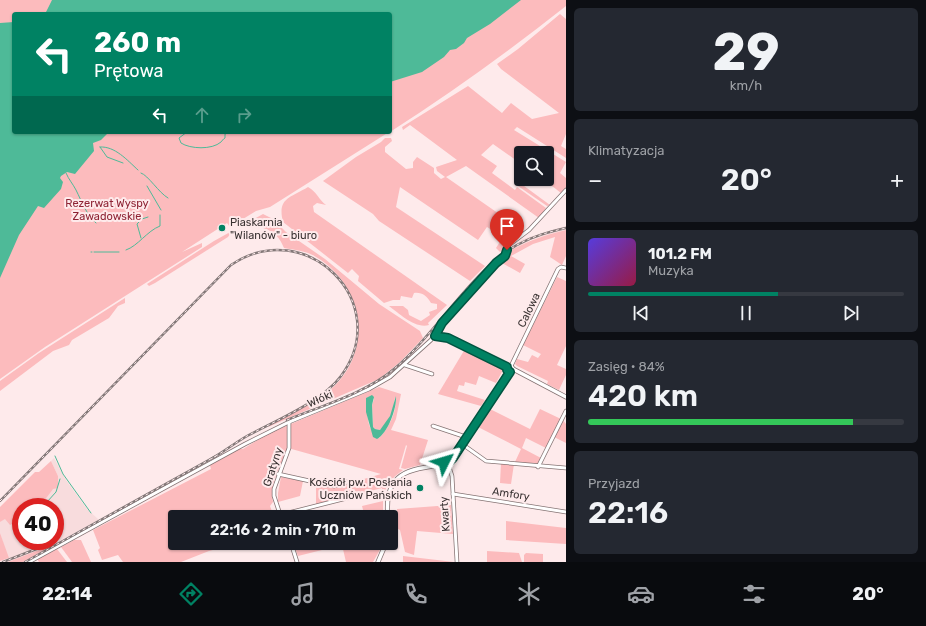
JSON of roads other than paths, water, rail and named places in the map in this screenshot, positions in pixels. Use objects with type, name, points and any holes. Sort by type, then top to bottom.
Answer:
[{"type":"street","name":"Włóki","points":[[29,562],[244,444],[289,422],[369,389],[390,377],[405,365],[435,336],[447,317],[496,263],[505,256],[509,245],[529,230],[566,190]]},
{"type":"street","name":"Calowa","points":[[510,369],[558,269],[561,267],[566,268]]},
{"type":"street","points":[[435,336],[448,338],[566,397]]},
{"type":"street","points":[[405,365],[432,374]]},
{"type":"street","points":[[388,510],[387,497],[395,480],[408,472],[447,462],[455,454],[510,369]]},
{"type":"street","points":[[538,467],[566,411]]},
{"type":"street","name":"Gratyny","points":[[279,510],[274,496],[278,474],[289,448],[289,422]]},
{"type":"street","points":[[433,426],[466,436]]},
{"type":"street","points":[[461,444],[486,461],[538,467],[566,468]]},
{"type":"street","name":"Kwarty","points":[[447,462],[452,476],[457,562]]},
{"type":"street","points":[[278,474],[334,486],[347,482]]},
{"type":"street","name":"Amfory","points":[[453,494],[566,512]]},
{"type":"street","points":[[303,510],[359,495]]},
{"type":"street","points":[[293,550],[297,562]]},
{"type":"street","points":[[378,562],[383,550]]},
{"type":"waterway","points":[[184,134],[179,138],[181,143],[201,148],[217,145],[225,138],[225,134]]},
{"type":"waterway","points":[[100,147],[105,147],[116,151],[138,170]]},
{"type":"waterway","points":[[100,147],[107,157],[123,163]]},
{"type":"waterway","points":[[66,173],[87,212],[96,223]]},
{"type":"waterway","points":[[141,173],[144,174],[168,198]]},
{"type":"waterway","points":[[147,186],[161,210]]},
{"type":"waterway","points":[[126,250],[135,245],[155,228],[160,226],[160,215]]},
{"type":"waterway","points":[[141,238],[137,224],[142,219],[148,217]]},
{"type":"waterway","points":[[94,252],[119,252]]},
{"type":"waterway","points":[[55,456],[63,474],[91,513]]},
{"type":"waterway","points":[[51,498],[56,492],[60,479]]},
{"type":"railway","points":[[287,420],[357,392],[383,378],[409,355],[469,287],[500,257],[517,245],[529,239],[566,228]]},
{"type":"railway","points":[[0,501],[231,265],[259,252],[287,251],[313,258],[334,274],[350,295],[357,321],[355,348],[341,376],[323,394],[311,402],[247,436],[211,459]]},
{"type":"railway","points":[[25,562],[216,456]]},
{"type":"railway","points":[[3,562],[34,550]]},
{"type":"place","name":"Piaskarnia \"Wilanów\" - biuro","points":[[222,228]]},
{"type":"place","name":"Kościół pw. Posłania Uczniów Pańskich","points":[[420,488]]},
{"type":"park label","name":"Rezerwat Wyspy Zawadowskie","points":[[107,209]]}]
